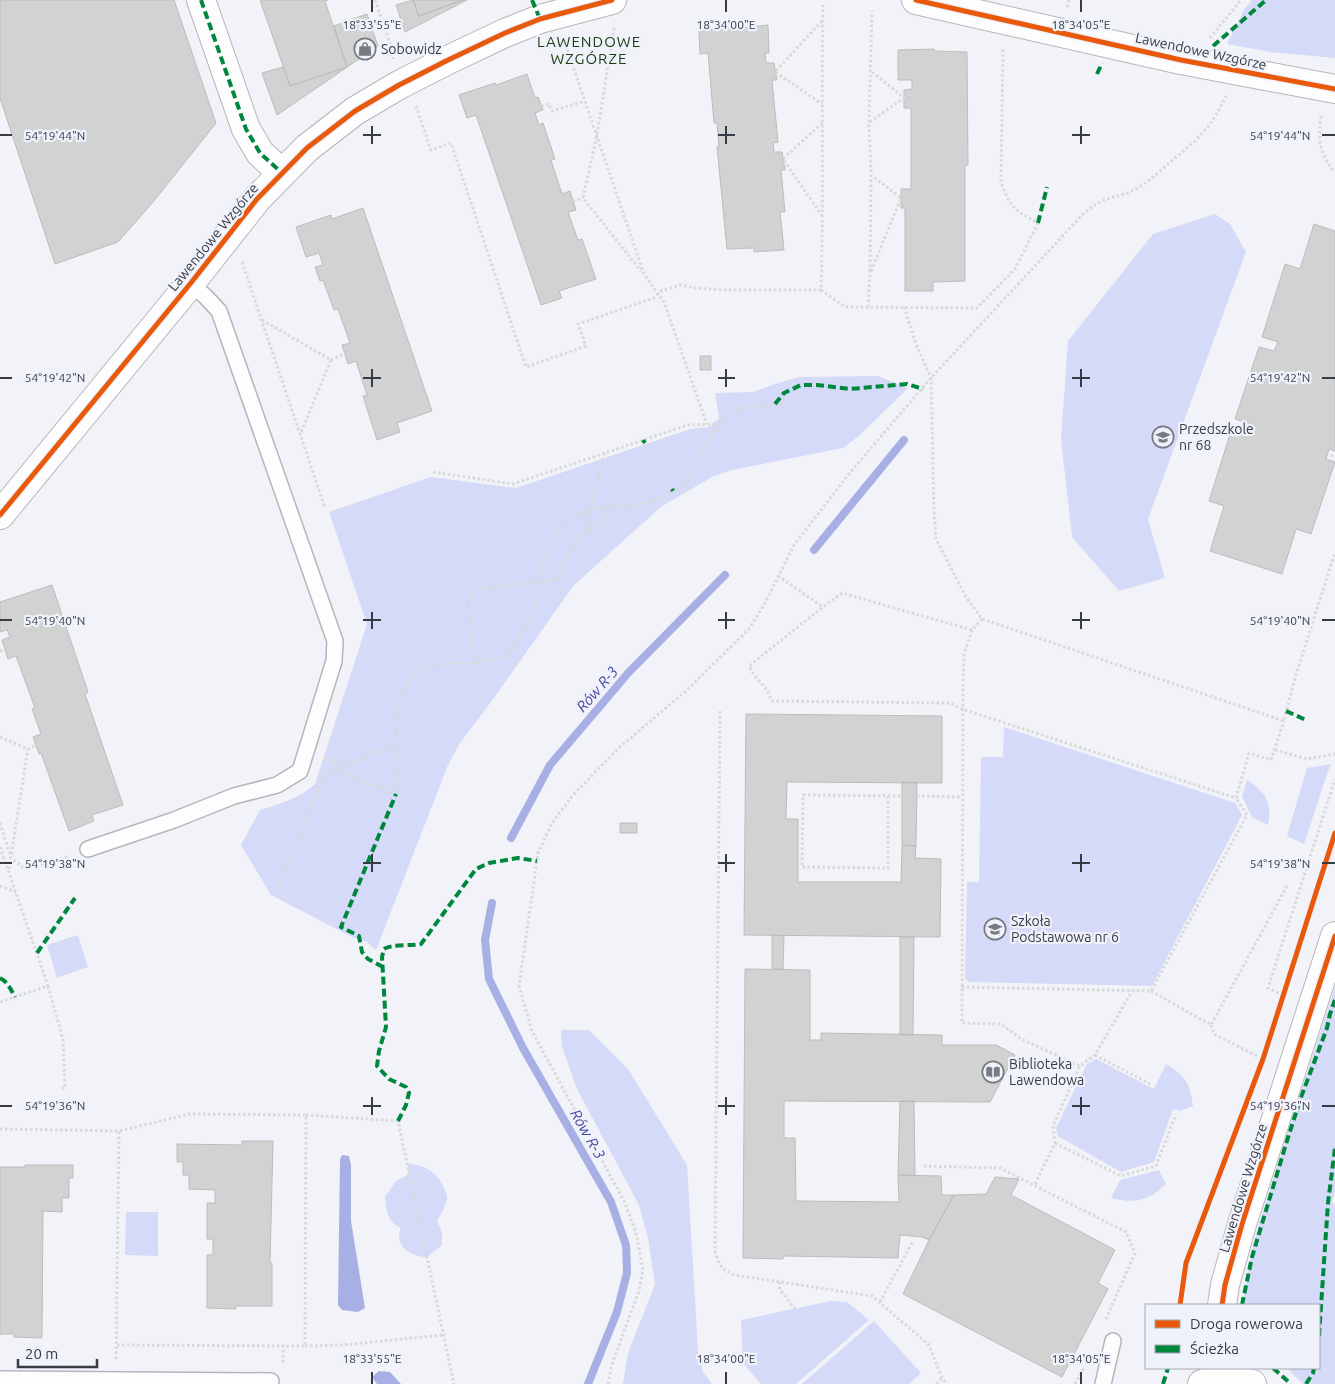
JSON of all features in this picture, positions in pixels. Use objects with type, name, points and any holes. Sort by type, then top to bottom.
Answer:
[{"type":"street","points":[[201,0],[246,129],[260,153],[282,173]]},
{"type":"street","name":"Lawendowe Wzgórze","points":[[0,515],[190,284],[257,199],[307,148],[355,112],[406,93],[448,60],[505,33],[536,10],[612,0]]},
{"type":"street","name":"Lawendowe Wzgórze","points":[[916,0],[1181,60],[1335,89]]},
{"type":"street","name":"Lawendowe Wzgórze","points":[[1222,1304],[1225,1285],[1242,1224],[1335,936]]},
{"type":"street","points":[[1196,1384],[1200,1369]]},
{"type":"street","points":[[1202,1384],[1215,1379],[1241,1377]]},
{"type":"lane","points":[[88,849],[174,820],[234,796],[277,785],[300,771],[334,661],[335,641],[219,311],[190,284]]},
{"type":"lane","points":[[1103,1384],[1113,1341]]},
{"type":"lane","points":[[0,1379],[271,1381]]},
{"type":"path","points":[[375,0],[406,93],[430,150],[451,143],[526,368],[586,346],[578,324],[654,298],[661,291],[680,285],[724,290],[822,290],[845,307],[977,308],[1015,269],[1038,223],[1018,213],[1010,203],[1001,183],[1004,42]]},
{"type":"path","points":[[1204,44],[1241,0]]},
{"type":"path","points":[[822,290],[824,217],[822,122],[823,5]]},
{"type":"path","points":[[868,307],[870,274],[872,11]]},
{"type":"path","points":[[822,104],[776,72],[823,21]]},
{"type":"path","points":[[583,198],[596,135],[614,27]]},
{"type":"path","points":[[564,39],[644,274]]},
{"type":"path","points":[[870,122],[904,98],[871,71]]},
{"type":"path","points":[[608,1384],[612,1364],[639,1291],[644,1270],[636,1232],[624,1201],[532,1031],[519,986],[538,853],[552,823],[572,795],[620,747],[687,690],[749,629],[765,603],[794,545],[848,475],[932,378],[1084,213],[1097,203],[1128,193],[1152,178],[1195,141],[1208,127],[1220,110],[1228,93]]},
{"type":"path","points":[[541,106],[549,104],[552,111],[585,101]]},
{"type":"path","points":[[1321,116],[1319,136],[1322,155],[1335,172]]},
{"type":"path","points":[[822,122],[783,159],[824,217]]},
{"type":"path","points":[[870,274],[901,198],[871,175]]},
{"type":"path","points":[[573,201],[583,198]]},
{"type":"path","points":[[583,198],[664,302],[705,419],[704,424]]},
{"type":"path","points":[[239,254],[325,508]]},
{"type":"path","points":[[904,307],[916,344],[932,378],[936,539],[966,597],[982,619],[1284,721]]},
{"type":"path","points":[[261,320],[331,360]]},
{"type":"path","points":[[300,435],[331,360],[345,354]]},
{"type":"path","points":[[334,770],[396,794],[395,745],[397,711],[403,690],[417,672],[439,664],[474,663],[496,659],[511,651],[519,640],[534,609],[543,559],[555,535],[566,522],[590,510],[646,504],[666,495],[687,481],[718,424],[735,411],[749,406],[781,404]]},
{"type":"path","points":[[433,472],[512,484],[688,425],[718,424]]},
{"type":"path","points":[[585,533],[604,453]]},
{"type":"path","points":[[474,663],[468,599],[476,589],[557,580],[577,538],[604,523],[608,516],[608,508]]},
{"type":"path","points":[[1236,798],[1249,753],[1271,760],[1335,552]]},
{"type":"path","points":[[778,576],[823,607]]},
{"type":"path","points":[[972,630],[842,593],[749,666],[754,676],[767,690],[772,701],[950,702],[962,709],[1236,798],[1246,815],[1151,991]]},
{"type":"path","points":[[982,619],[972,630],[964,654],[962,709],[962,1023],[1001,1024],[1021,1039],[1080,1066]]},
{"type":"path","points":[[0,651],[5,649]]},
{"type":"path","points":[[720,711],[715,1251],[718,1262],[725,1271],[735,1275],[872,1296],[929,1345],[942,1378],[947,1384]]},
{"type":"path","points":[[0,737],[28,749],[36,745]]},
{"type":"path","points":[[277,890],[325,774],[395,745]]},
{"type":"path","points":[[8,871],[28,749]]},
{"type":"path","points":[[1275,750],[1307,759],[1335,754]]},
{"type":"path","points":[[323,757],[348,764]]},
{"type":"path","points":[[1283,995],[1268,988],[1335,779]]},
{"type":"path","points":[[888,796],[888,868],[802,867],[803,795],[902,796]]},
{"type":"path","points":[[917,796],[962,797]]},
{"type":"path","points":[[0,823],[11,858],[23,867],[38,866],[88,849]]},
{"type":"path","points":[[0,847],[48,986],[63,1039],[65,1088],[59,1089]]},
{"type":"path","points":[[0,886],[16,892]]},
{"type":"path","points":[[1211,1025],[1287,886]]},
{"type":"path","points":[[0,1002],[48,986]]},
{"type":"path","points":[[962,987],[1151,991],[1211,1025],[1214,1034],[1263,1059]]},
{"type":"path","points":[[1035,1184],[1054,1143],[1052,1126],[1080,1066],[1095,1056],[1132,991]]},
{"type":"path","points":[[1095,1056],[1152,1085]]},
{"type":"path","points":[[0,1129],[119,1131],[190,1114],[306,1115],[398,1121],[454,1384]]},
{"type":"path","points":[[1054,1143],[1121,1176],[1156,1166],[1176,1114]]},
{"type":"path","points":[[305,1346],[306,1115]]},
{"type":"path","points":[[116,1380],[119,1131]]},
{"type":"path","points":[[924,1166],[1000,1168],[1035,1184],[1126,1232],[1135,1253],[1103,1326]]},
{"type":"path","points":[[880,1302],[913,1241]]},
{"type":"path","points":[[779,1282],[780,1290],[795,1309]]},
{"type":"path","points":[[116,1345],[342,1345],[443,1335]]},
{"type":"path","points":[[271,1381],[283,1381],[283,1346]]},
{"type":"path","points":[[936,1384],[942,1378]]},
{"type":"shaded area","points":[[1252,0],[1335,0],[1335,58],[1270,52],[1227,44],[1244,10]]},
{"type":"shaded area","points":[[1215,214],[1230,224],[1246,252],[1148,519],[1165,578],[1119,591],[1072,537],[1061,439],[1068,341],[1153,234]]},
{"type":"shaded area","points":[[878,376],[908,388],[859,436],[843,448],[732,470],[714,476],[662,506],[573,586],[460,743],[448,765],[376,950],[367,942],[352,937],[271,895],[241,845],[260,810],[296,797],[315,784],[367,624],[329,512],[431,477],[516,488],[690,429],[709,427],[719,418],[715,393],[753,392],[799,377]]},
{"type":"shaded area","points":[[1004,727],[1235,803],[1242,815],[1152,986],[970,982],[965,979],[967,882],[979,882],[981,757],[1003,757]]},
{"type":"shaded area","points":[[1331,764],[1304,844],[1287,836],[1307,768]]},
{"type":"shaded area","points":[[1247,780],[1259,788],[1266,799],[1269,811],[1268,825],[1252,817],[1242,796]]},
{"type":"shaded area","points":[[78,935],[88,967],[57,978],[47,945]]},
{"type":"shaded area","points":[[1335,987],[1335,1192],[1332,1202],[1335,1205],[1335,1384],[1303,1384],[1288,1369],[1320,1369],[1320,1304],[1243,1304],[1251,1255],[1258,1227]]},
{"type":"shaded area","points":[[561,1030],[589,1030],[628,1069],[687,1165],[698,1351],[703,1372],[712,1384],[623,1384],[628,1353],[655,1284],[648,1238],[639,1205],[577,1089],[562,1047]]},
{"type":"shaded area","points":[[1096,1059],[1154,1089],[1166,1064],[1183,1076],[1186,1081],[1193,1106],[1180,1111],[1173,1109],[1154,1162],[1121,1172],[1058,1136],[1056,1128],[1087,1064]]},
{"type":"shaded area","points":[[407,1164],[424,1167],[434,1173],[447,1195],[445,1205],[437,1221],[442,1232],[442,1245],[427,1257],[418,1256],[405,1249],[400,1241],[401,1228],[390,1219],[387,1211],[385,1197],[396,1181],[409,1174]]},
{"type":"shaded area","points":[[1159,1170],[1166,1184],[1160,1190],[1141,1200],[1127,1201],[1111,1198],[1120,1180]]},
{"type":"shaded area","points":[[126,1212],[158,1212],[158,1256],[125,1255]]},
{"type":"shaded area","points":[[831,1301],[847,1302],[869,1320],[796,1384],[761,1384],[743,1363],[741,1320]]},
{"type":"shaded area","points":[[874,1321],[921,1373],[909,1384],[802,1384]]},
{"type":"water","points":[[342,1155],[349,1156],[351,1165],[351,1221],[365,1308],[358,1312],[342,1310],[338,1305],[340,1159]]},
{"type":"water","points":[[379,1371],[390,1372],[401,1384],[377,1384],[372,1377]]},
{"type":"building","points":[[0,0],[174,0],[216,123],[153,202],[118,242],[55,264],[0,98]]},
{"type":"building","points":[[260,0],[328,0],[325,1],[347,67],[290,86]]},
{"type":"building","points":[[413,0],[463,0],[419,16]]},
{"type":"building","points":[[413,0],[419,16],[467,0],[405,32],[396,5]]},
{"type":"building","points":[[367,14],[378,46],[277,115],[262,73],[283,67],[290,86],[347,67],[334,26]]},
{"type":"building","points":[[768,25],[769,53],[765,53],[766,63],[774,63],[777,80],[772,80],[778,142],[773,143],[774,152],[782,152],[785,170],[781,170],[785,212],[780,212],[784,250],[754,252],[754,248],[727,249],[717,147],[719,147],[717,123],[714,123],[708,53],[700,54],[699,31]]},
{"type":"building","points":[[934,49],[934,51],[967,52],[968,165],[965,165],[965,281],[933,282],[933,291],[905,291],[905,208],[901,208],[901,189],[911,189],[911,108],[904,108],[904,90],[912,89],[912,80],[898,80],[898,50]]},
{"type":"building","points":[[527,74],[535,98],[538,97],[543,110],[535,113],[539,125],[543,123],[555,159],[551,160],[562,194],[570,191],[576,210],[568,212],[578,240],[582,239],[596,279],[559,291],[562,298],[541,305],[476,115],[467,118],[459,95]]},
{"type":"building","points":[[363,208],[432,411],[397,423],[400,432],[377,440],[363,396],[367,395],[356,361],[348,364],[342,345],[350,343],[338,309],[334,310],[323,280],[320,281],[315,267],[323,265],[319,253],[306,257],[296,227],[331,215],[332,219]]},
{"type":"building","points":[[1314,224],[1335,231],[1335,451],[1329,449],[1326,459],[1335,462],[1311,534],[1296,529],[1282,574],[1210,551],[1224,506],[1209,501],[1232,428],[1248,433],[1251,424],[1235,419],[1259,347],[1274,351],[1278,342],[1262,337],[1285,264],[1300,269]]},
{"type":"building","points":[[700,356],[711,356],[711,370],[700,370]]},
{"type":"building","points":[[52,585],[88,692],[85,694],[123,805],[92,815],[94,821],[69,831],[41,753],[39,754],[33,737],[41,734],[32,709],[35,708],[16,656],[8,659],[2,640],[10,637],[7,630],[0,632],[0,602]]},
{"type":"building","points":[[746,714],[942,716],[942,783],[787,782],[786,819],[798,819],[798,882],[901,882],[902,845],[916,846],[915,858],[941,859],[940,937],[744,935]]},
{"type":"building","points":[[902,782],[917,783],[916,846],[902,845]]},
{"type":"building","points":[[620,823],[637,823],[637,833],[620,833]]},
{"type":"building","points":[[772,935],[784,936],[783,969],[772,969]]},
{"type":"building","points":[[900,937],[914,937],[913,1035],[900,1035]]},
{"type":"building","points":[[745,969],[810,970],[810,1040],[821,1040],[821,1033],[942,1035],[942,1045],[996,1045],[1015,1055],[990,1102],[784,1101],[784,1138],[795,1138],[796,1201],[899,1202],[898,1175],[941,1176],[942,1195],[954,1195],[929,1240],[922,1237],[900,1235],[898,1258],[783,1256],[783,1259],[743,1258]]},
{"type":"building","points":[[900,1101],[914,1101],[915,1176],[898,1175]]},
{"type":"building","points":[[242,1141],[273,1141],[270,1263],[272,1263],[272,1306],[236,1306],[236,1309],[207,1308],[207,1255],[213,1255],[213,1239],[207,1239],[207,1203],[215,1203],[215,1190],[189,1189],[189,1175],[183,1175],[183,1162],[177,1162],[177,1144],[242,1145]]},
{"type":"building","points":[[25,1165],[73,1165],[73,1178],[69,1178],[69,1198],[62,1198],[62,1212],[43,1211],[42,1338],[14,1337],[14,1334],[0,1334],[0,1167],[25,1167]]},
{"type":"building","points":[[995,1177],[1019,1179],[1011,1195],[1115,1250],[1098,1283],[1108,1289],[1062,1377],[903,1294],[929,1240],[954,1195],[986,1194]]},
{"type":"waterway","name":"Rów R-3","points":[[814,550],[904,440]]},
{"type":"waterway","name":"Rów R-3","points":[[511,838],[550,765],[629,672],[725,575]]},
{"type":"waterway","name":"Rów R-3","points":[[492,903],[485,940],[489,979],[523,1048],[611,1202],[626,1245],[627,1273],[617,1312],[588,1384]]},
{"type":"marked path","points":[[201,0],[246,129],[260,153],[282,173]]},
{"type":"marked path","points":[[532,0],[540,19]]},
{"type":"marked path","points":[[1213,46],[1266,0]]},
{"type":"marked path","points":[[1097,74],[1102,63]]},
{"type":"marked path","points":[[1038,223],[1047,187]]},
{"type":"marked path","points":[[775,404],[784,393],[801,385],[850,389],[907,384],[923,389]]},
{"type":"marked path","points":[[1286,711],[1306,720]]},
{"type":"marked path","points":[[383,967],[368,959],[362,952],[359,936],[341,927],[396,794]]},
{"type":"marked path","points":[[398,1121],[406,1105],[409,1093],[406,1087],[389,1079],[377,1066],[386,1027],[382,957],[384,949],[391,946],[421,944],[476,869],[489,863],[518,858],[537,861]]},
{"type":"marked path","points":[[37,953],[75,898]]},
{"type":"marked path","points":[[0,978],[7,984],[15,997]]},
{"type":"marked path","points":[[1242,1304],[1252,1257],[1286,1144],[1335,1000]]},
{"type":"marked path","points":[[1320,1321],[1328,1203],[1335,1148]]},
{"type":"marked path","points":[[1163,1384],[1168,1369]]},
{"type":"marked path","points":[[1274,1369],[1291,1384]]},
{"type":"marked path","points":[[1306,1384],[1314,1369]]},
{"type":"cycle path","points":[[0,515],[190,284],[257,199],[307,148],[355,111],[399,85],[448,60],[540,19],[612,0]]},
{"type":"cycle path","points":[[916,0],[1181,60],[1335,89]]},
{"type":"cycle path","points":[[1180,1304],[1186,1263],[1263,1059],[1335,833]]},
{"type":"cycle path","points":[[1222,1304],[1225,1285],[1242,1224],[1335,936]]},
{"type":"place","name":"Sobowidz","points":[[365,49]]},
{"type":"place","name":"Przedszkole nr 68","points":[[1163,437]]},
{"type":"place","name":"Szkoła Podstawowa nr 6","points":[[995,929]]},
{"type":"place","name":"Biblioteka Lawendowa","points":[[993,1072]]},
{"type":"district","name":"LAWENDOWE WZGÓRZE","points":[[589,50]]}]
